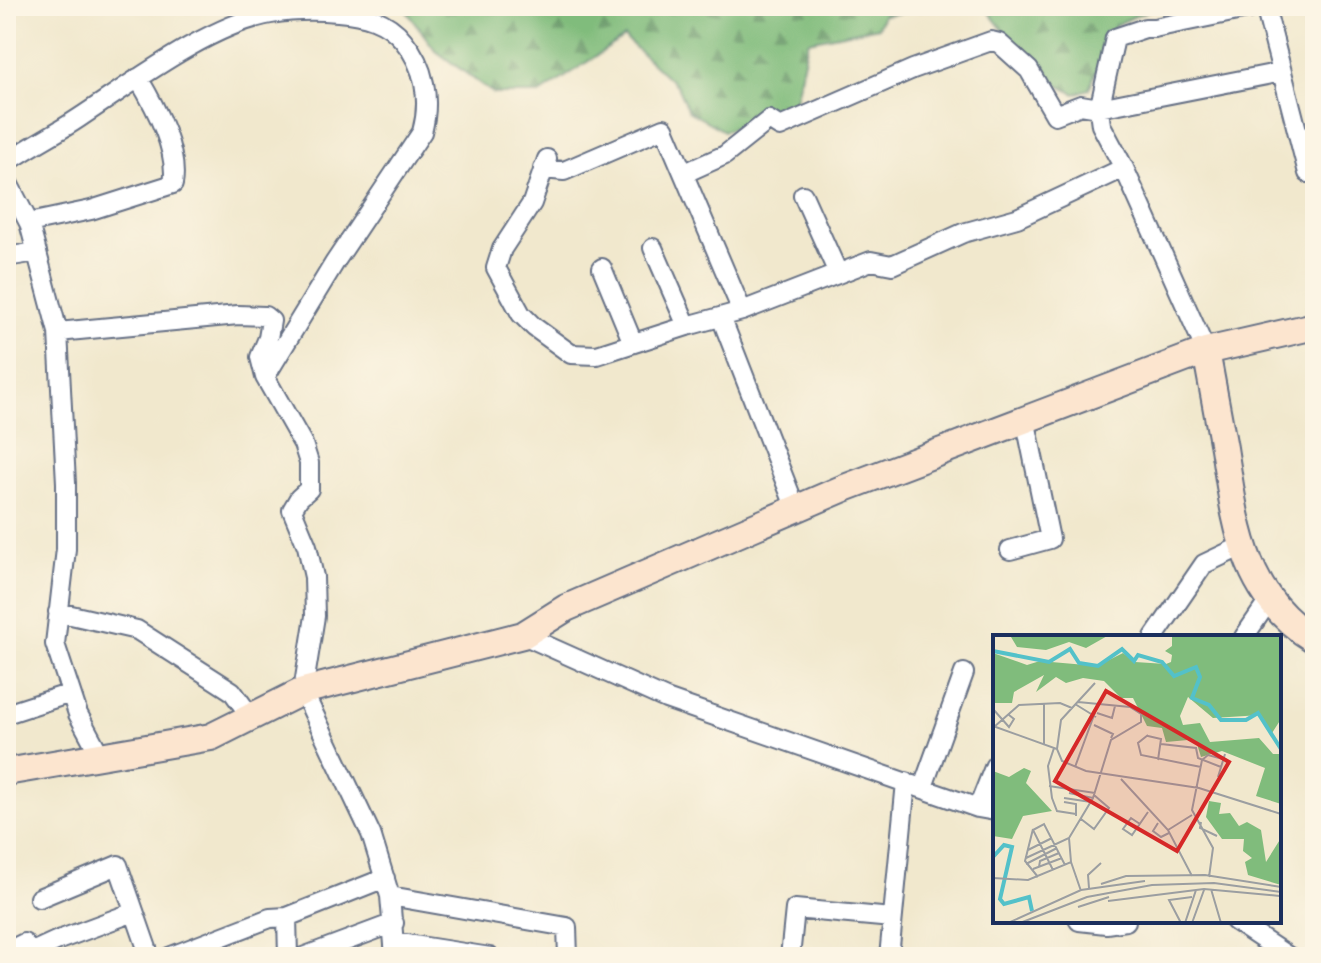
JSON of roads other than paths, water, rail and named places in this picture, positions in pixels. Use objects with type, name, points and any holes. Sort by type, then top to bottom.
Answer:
[{"type":"street","points":[[1308,173],[1264,6],[1145,28],[1115,38],[1099,108],[1101,125],[1124,168],[1206,351],[1234,516],[1248,564],[1270,599],[1297,628],[1315,640]]},
{"type":"street","points":[[6,163],[138,78],[225,29],[250,19],[292,11],[354,14],[387,24],[406,43],[427,89],[427,113],[422,132],[335,262],[265,377]]},
{"type":"street","points":[[685,173],[725,155],[769,120],[780,127],[913,69],[991,41],[999,43],[1029,70],[1055,115],[1081,105],[1099,108],[1282,72]]},
{"type":"street","points":[[29,223],[91,210],[173,184],[167,135],[138,78]]},
{"type":"street","points":[[742,311],[664,128],[564,171],[545,164],[527,212],[496,262],[500,276],[521,314],[534,327],[571,354],[597,355],[742,311],[871,261],[892,265],[963,233],[1017,218],[1124,168]]},
{"type":"street","points":[[6,179],[29,223],[58,332],[66,483],[66,549],[55,644],[71,693],[101,757]]},
{"type":"street","points":[[803,195],[838,273]]},
{"type":"street","points":[[653,248],[687,326]]},
{"type":"street","points":[[6,257],[37,252]]},
{"type":"street","points":[[602,268],[633,343]]},
{"type":"street","points":[[58,332],[189,319],[265,316],[271,321],[260,357],[265,377],[303,444],[309,463],[309,489],[292,510],[307,546],[314,577],[315,616],[303,691],[365,821],[388,887],[394,941]]},
{"type":"street","points":[[721,317],[796,509]]},
{"type":"street","points":[[6,772],[211,737],[303,691],[523,635],[566,608],[796,509],[1025,418],[1206,351],[1315,326]]},
{"type":"street","points":[[1010,550],[1050,539],[1025,418]]},
{"type":"street","points":[[1155,635],[1204,564],[1242,546]]},
{"type":"street","points":[[1245,635],[1270,599]]},
{"type":"street","points":[[58,612],[137,630],[232,691],[251,717]]},
{"type":"street","points":[[523,635],[666,699],[987,809],[993,776]]},
{"type":"street","points":[[889,957],[892,918],[914,784],[964,673]]},
{"type":"street","points":[[6,714],[71,693]]},
{"type":"street","points":[[39,898],[118,865],[150,957]]},
{"type":"street","points":[[169,957],[270,918],[287,917],[388,887],[567,927],[568,957]]},
{"type":"street","points":[[790,957],[795,909],[892,918]]},
{"type":"street","points":[[6,952],[24,943],[31,955],[56,941],[134,912]]},
{"type":"street","points":[[287,917],[288,957]]},
{"type":"street","points":[[1238,923],[1289,957]]},
{"type":"street","points":[[303,957],[394,941],[490,957]]}]
